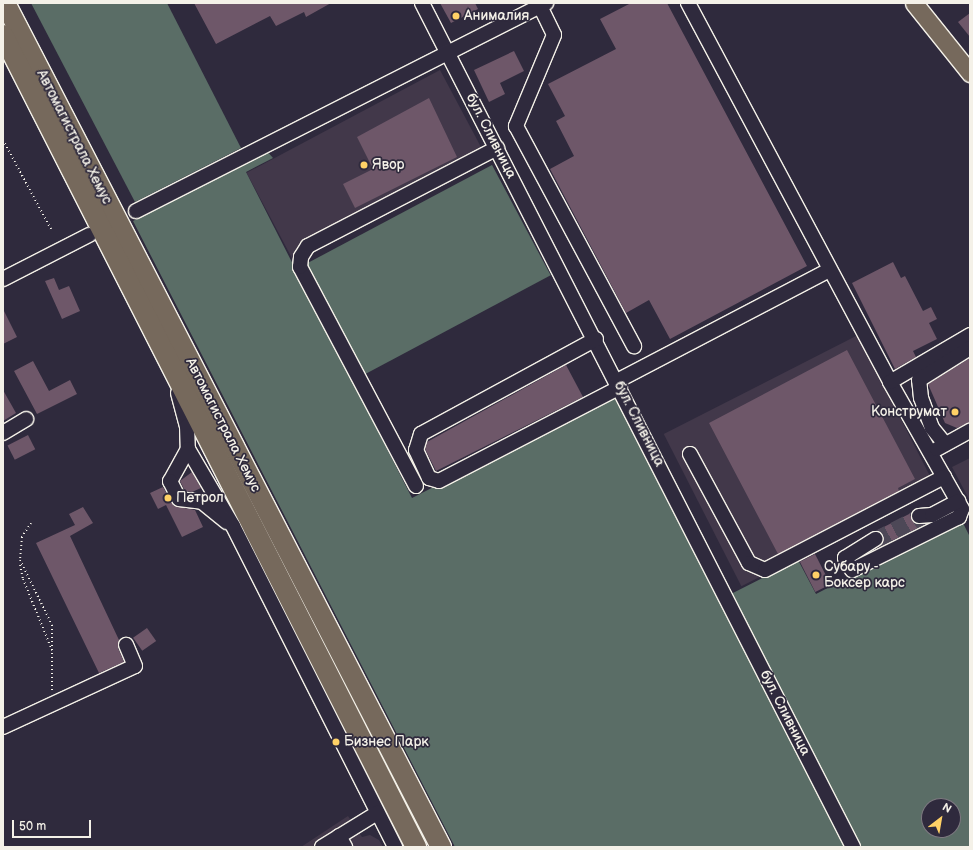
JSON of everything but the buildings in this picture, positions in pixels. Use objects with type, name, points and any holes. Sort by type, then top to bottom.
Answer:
[{"type":"highway","name":"Автомагистрала Хемус","points":[[5,3],[441,847]]},
{"type":"highway","name":"Автомагистрала Хемус","points":[[3,35],[172,372],[416,847]]},
{"type":"main road","points":[[914,3],[970,73]]},
{"type":"street","name":"бул. Сливница","points":[[422,3],[596,339],[853,847]]},
{"type":"street","points":[[688,3],[829,270],[890,382],[958,501],[963,514],[852,570],[847,563],[877,544]]},
{"type":"street","points":[[136,211],[543,5],[554,35],[516,126],[634,346]]},
{"type":"street","points":[[416,486],[300,267],[301,257],[308,246],[497,148]]},
{"type":"street","points":[[3,279],[89,235]]},
{"type":"street","points":[[596,339],[421,434],[416,450],[429,478],[439,481],[829,270]]},
{"type":"street","points":[[890,382],[970,335]]},
{"type":"street","points":[[945,444],[930,422],[920,398],[919,380],[970,348]]},
{"type":"street","points":[[172,372],[187,426],[188,449],[233,526],[395,847]]},
{"type":"street","points":[[3,433],[26,419]]},
{"type":"street","points":[[930,453],[970,431]]},
{"type":"street","points":[[188,449],[170,481],[179,498],[202,502],[233,526]]},
{"type":"street","points":[[690,454],[749,563],[765,570],[944,477]]},
{"type":"street","points":[[925,518],[958,501]]},
{"type":"street","points":[[3,727],[135,666],[126,645]]},
{"type":"street","points":[[322,847],[342,842],[377,813]]},
{"type":"path","points":[[3,140],[52,231]]},
{"type":"path","points":[[31,523],[22,537],[20,560],[23,579],[53,651]]},
{"type":"path","points":[[20,560],[52,625],[53,651],[51,694]]},
{"type":"shaded area","name":"Явор","points":[[440,70],[486,157],[293,259],[247,173]]},
{"type":"shaded area","points":[[858,335],[936,487],[741,586],[664,434]]},
{"type":"shaded area","points":[[970,458],[970,501],[952,467]]},
{"type":"shaded area","points":[[348,816],[362,837],[370,835],[379,840],[383,847],[301,847]]},
{"type":"green space","points":[[31,3],[167,3],[241,148],[135,202]]},
{"type":"green space","points":[[265,149],[273,158],[246,172],[412,498],[619,393],[727,596],[798,560],[816,594],[961,519],[970,537],[970,847],[455,847],[133,221]]},
{"type":"green space","points":[[492,165],[551,275],[363,375],[305,265]]},
{"type":"tunnel","points":[[875,539],[919,516]]},
{"type":"tunnel","points":[[880,548],[924,525]]},
{"type":"place","name":"Анималия","points":[[456,16]]},
{"type":"place","name":"Явор","points":[[364,165]]},
{"type":"place","name":"Конструмат","points":[[955,412]]},
{"type":"place","name":"Петрол","points":[[168,498]]},
{"type":"place","name":"Субару - Боксер карс","points":[[816,575]]},
{"type":"place","name":"Бизнес Парк","points":[[336,742]]}]
